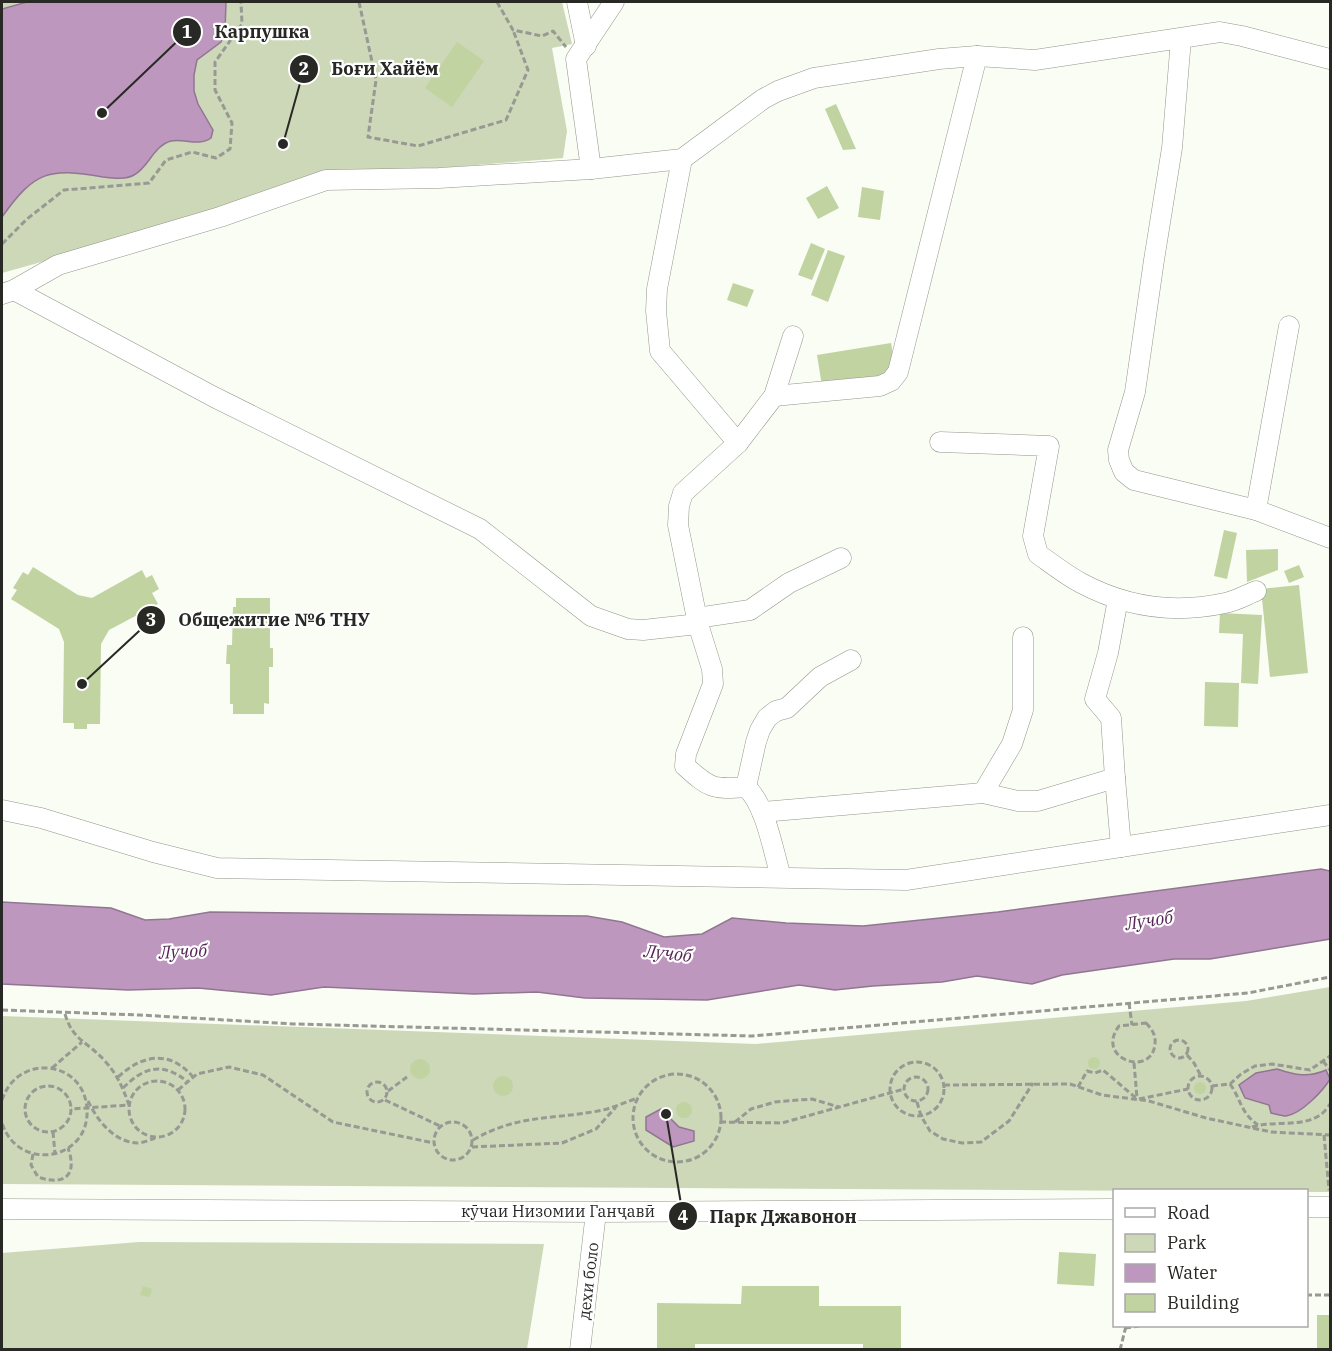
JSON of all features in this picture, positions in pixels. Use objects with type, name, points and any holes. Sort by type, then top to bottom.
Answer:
[{"type":"street","points":[[578,2],[591,169]]},
{"type":"street","points":[[581,52],[614,2]]},
{"type":"street","points":[[8,292],[58,265],[220,217],[326,180],[439,178],[591,169],[682,159],[763,99],[814,78],[939,59],[977,56],[1035,60],[1220,32],[1330,59]]},
{"type":"street","points":[[1181,39],[1172,148],[1135,392],[1118,450],[1119,460],[1124,472],[1134,480],[1256,510],[1330,538]]},
{"type":"street","points":[[774,396],[880,386],[891,381],[898,372],[977,56]]},
{"type":"street","points":[[682,159],[657,289],[656,311],[660,351],[738,443]]},
{"type":"street","points":[[8,292],[480,529],[591,616],[614,625],[635,630],[750,610],[789,583],[840,558]]},
{"type":"street","points":[[1256,510],[1289,326]]},
{"type":"street","points":[[781,877],[762,812],[752,792],[746,787],[724,789],[709,786],[685,766],[686,754],[713,684],[712,669],[697,621],[678,525],[679,506],[683,493],[738,443],[774,396],[793,336]]},
{"type":"street","points":[[940,442],[1049,446],[1033,536],[1038,554],[1080,582],[1118,599],[1144,606],[1186,608],[1227,603],[1256,591]]},
{"type":"street","points":[[1118,599],[1108,653],[1095,699],[1112,718],[1121,847]]},
{"type":"street","points":[[983,793],[1012,744],[1023,710],[1023,637]]},
{"type":"street","points":[[746,787],[758,736],[767,718],[776,711],[787,708],[820,676],[851,660]]},
{"type":"street","points":[[762,812],[983,793],[1018,801],[1038,801],[1115,778]]},
{"type":"street","points":[[2,810],[42,818],[153,852],[217,868],[906,880],[1330,815]]},
{"type":"street","points":[[1308,1207],[1330,1207]]},
{"type":"street","name":"кӯчаи Низомии Ганҷавӣ","points":[[2,1209],[596,1212],[1113,1209]]},
{"type":"street","name":"дехи боло","points":[[580,1350],[596,1212]]},
{"type":"path","points":[[2,244],[27,219],[64,190],[149,183],[166,160],[192,152],[216,158],[230,149],[232,123],[215,90],[215,62],[242,24],[241,2]]},
{"type":"path","points":[[359,2],[376,80],[368,137],[418,146],[506,120],[528,70],[513,30],[497,2]]},
{"type":"path","points":[[513,30],[542,36],[554,31],[581,52]]},
{"type":"path","points":[[2,1010],[294,1024],[752,1036],[1248,993],[1330,977]]},
{"type":"path","points":[[1129,1003],[1131,1024]]},
{"type":"path","points":[[65,1014],[70,1029],[102,1058],[118,1077],[133,1124],[147,1136],[157,1138]]},
{"type":"path","points":[[1146,1023],[1156,1041],[1152,1054],[1147,1059],[1134,1063],[1116,1053],[1113,1039],[1119,1026],[1131,1024],[1146,1023]]},
{"type":"path","points":[[1179,1039],[1185,1041],[1188,1049],[1186,1055],[1175,1058],[1170,1053],[1171,1044],[1179,1039]]},
{"type":"path","points":[[52,1068],[82,1042]]},
{"type":"path","points":[[1186,1055],[1194,1063],[1201,1076]]},
{"type":"path","points":[[1212,1086],[1230,1084],[1255,1066],[1272,1064],[1310,1070],[1330,1056]]},
{"type":"path","points":[[118,1077],[131,1065],[145,1059],[164,1059],[183,1065],[194,1077]]},
{"type":"path","points":[[1323,1061],[1330,1070]]},
{"type":"path","points":[[909,1063],[927,1064],[935,1069],[944,1085],[941,1102],[936,1108],[921,1116],[904,1113],[898,1108],[890,1093],[894,1075],[909,1063]]},
{"type":"path","points":[[1134,1063],[1137,1099]]},
{"type":"path","points":[[178,1090],[197,1074],[229,1067],[263,1075],[333,1122],[434,1143]]},
{"type":"path","points":[[2,1100],[4,1091],[13,1080],[25,1072],[38,1068],[52,1068],[66,1073],[77,1083],[89,1107],[107,1130],[137,1143],[166,1136],[175,1131],[181,1124],[185,1106],[178,1090],[171,1085],[153,1081],[137,1089],[129,1106]]},
{"type":"path","points":[[123,1088],[145,1070],[161,1068],[178,1074],[188,1082]]},
{"type":"path","points":[[1078,1087],[1087,1071],[1095,1073],[1103,1070],[1137,1099]]},
{"type":"path","points":[[673,1073],[701,1080],[712,1090],[718,1103],[719,1131],[712,1144],[702,1154],[689,1160],[675,1162],[661,1159],[639,1140],[634,1127],[633,1112],[638,1098],[646,1086],[659,1077],[673,1073]]},
{"type":"path","points":[[1201,1076],[1208,1079],[1212,1086],[1211,1094],[1202,1100],[1191,1096],[1188,1089],[1193,1078],[1201,1076]]},
{"type":"path","points":[[384,1100],[388,1091],[407,1077]]},
{"type":"path","points":[[720,1122],[782,1123],[904,1089],[910,1079],[918,1077],[925,1081],[928,1088],[927,1096],[917,1102]]},
{"type":"path","points":[[388,1091],[385,1085],[378,1082],[371,1083],[367,1089],[372,1101],[384,1100],[440,1126]]},
{"type":"path","points":[[904,1089],[906,1097],[917,1102],[921,1116],[930,1131],[943,1139],[962,1143],[981,1142],[1009,1121],[1033,1083]]},
{"type":"path","points":[[944,1085],[1070,1084],[1102,1095],[1137,1099],[1206,1118],[1271,1132],[1330,1135]]},
{"type":"path","points":[[1230,1084],[1240,1098],[1243,1111],[1258,1125]]},
{"type":"path","points":[[54,1087],[66,1095],[71,1109],[66,1124],[53,1132],[45,1132],[32,1126],[25,1112],[29,1097],[40,1088],[54,1087]]},
{"type":"path","points":[[1137,1099],[1188,1089]]},
{"type":"path","points":[[473,1140],[492,1129],[526,1119],[600,1111],[638,1098]]},
{"type":"path","points":[[734,1123],[751,1109],[775,1102],[812,1100],[840,1107]]},
{"type":"path","points":[[1251,1127],[1264,1123],[1303,1121],[1321,1115],[1330,1104]]},
{"type":"path","points":[[472,1147],[562,1143],[596,1129],[617,1105]]},
{"type":"path","points":[[71,1109],[129,1106]]},
{"type":"path","points":[[2,1123],[5,1132],[14,1144],[26,1152],[40,1156],[55,1154],[68,1148],[79,1138],[86,1125],[89,1107]]},
{"type":"path","points":[[452,1121],[464,1124],[472,1134],[473,1140],[472,1147],[464,1157],[451,1160],[439,1154],[434,1143],[436,1131],[440,1126],[452,1121]]},
{"type":"path","points":[[53,1132],[55,1154]]},
{"type":"path","points":[[1324,1135],[1330,1207]]},
{"type":"path","points":[[33,1154],[31,1165],[38,1178],[50,1181],[62,1180],[68,1175],[72,1159],[68,1148]]},
{"type":"path","points":[[1308,1295],[1330,1295]]},
{"type":"path","points":[[1120,1350],[1125,1327]]},
{"type":"green space","points":[[2,2],[562,2],[572,44],[552,48],[567,131],[563,158],[403,171],[263,200],[2,273]]},
{"type":"green space","points":[[1330,987],[1330,1192],[1308,1192],[1308,1189],[1113,1191],[2,1184],[2,1016],[756,1044],[1246,1001]]},
{"type":"green space","points":[[139,1242],[544,1244],[527,1349],[2,1350],[2,1253]]},
{"type":"water","points":[[27,2],[226,2],[225,31],[221,42],[197,60],[194,75],[194,91],[198,104],[213,130],[211,138],[201,142],[171,141],[160,147],[144,167],[127,178],[69,173],[44,176],[24,190],[2,217],[2,9]]},
{"type":"water","name":"Лучоб","points":[[1321,869],[1330,871],[1330,939],[1210,959],[1174,959],[1062,975],[1032,984],[977,976],[942,982],[835,990],[799,985],[707,1000],[585,998],[537,992],[474,994],[324,987],[271,995],[198,988],[128,990],[2,984],[2,902],[111,908],[145,920],[169,919],[210,912],[587,916],[622,922],[664,937],[702,934],[732,918],[863,926],[998,912]]},
{"type":"water","points":[[1277,1069],[1302,1075],[1326,1070],[1330,1079],[1305,1107],[1283,1116],[1271,1113],[1269,1105],[1245,1098],[1239,1085],[1256,1073]]},
{"type":"water","points":[[661,1109],[679,1127],[694,1131],[694,1141],[673,1147],[646,1130],[646,1117]]},
{"type":"building","points":[[457,42],[484,61],[452,107],[425,88]]},
{"type":"building","points":[[836,104],[856,149],[843,150],[825,109]]},
{"type":"building","points":[[827,186],[839,208],[818,219],[806,198]]},
{"type":"building","points":[[862,187],[884,191],[880,220],[858,217]]},
{"type":"building","points":[[811,243],[825,249],[812,280],[798,275]]},
{"type":"building","points":[[828,250],[845,256],[828,302],[811,295]]},
{"type":"building","points":[[733,283],[754,290],[747,307],[727,300]]},
{"type":"building","points":[[891,343],[896,373],[822,386],[817,355]]},
{"type":"building","points":[[1224,530],[1237,533],[1227,579],[1214,576]]},
{"type":"building","points":[[1278,549],[1278,570],[1247,582],[1246,550]]},
{"type":"building","points":[[1299,565],[1304,577],[1289,583],[1284,571]]},
{"type":"building","points":[[33,567],[78,595],[92,598],[142,570],[146,578],[152,575],[159,589],[152,593],[158,604],[109,630],[101,644],[100,724],[87,724],[87,729],[74,729],[74,723],[63,723],[64,642],[59,629],[11,599],[17,590],[13,588],[23,572],[28,575]]},
{"type":"building","points":[[1299,585],[1308,673],[1270,677],[1261,589]]},
{"type":"building","points":[[236,598],[270,598],[270,648],[273,648],[273,667],[269,667],[269,704],[264,703],[264,714],[233,714],[233,704],[230,704],[230,664],[226,664],[227,645],[232,645],[233,607],[236,607]]},
{"type":"building","points":[[1220,613],[1262,615],[1258,684],[1241,683],[1243,634],[1219,633]]},
{"type":"building","points":[[1205,682],[1239,683],[1238,727],[1204,726]]},
{"type":"building","points":[[1096,1057],[1099,1058],[1099,1068],[1092,1069],[1089,1068],[1088,1061],[1089,1058]]},
{"type":"building","points":[[420,1059],[427,1062],[430,1069],[427,1076],[420,1079],[413,1076],[410,1069],[413,1062]]},
{"type":"building","points":[[503,1076],[510,1079],[513,1086],[510,1093],[503,1096],[496,1093],[493,1086],[496,1079]]},
{"type":"building","points":[[1202,1082],[1205,1083],[1205,1093],[1198,1094],[1195,1093],[1194,1086],[1195,1083]]},
{"type":"building","points":[[681,1102],[687,1102],[692,1110],[690,1116],[681,1118],[676,1113],[676,1107]]},
{"type":"building","points":[[1059,1252],[1096,1254],[1094,1286],[1057,1284]]},
{"type":"building","points":[[143,1286],[152,1289],[150,1297],[140,1295]]},
{"type":"building","points":[[742,1286],[819,1286],[819,1306],[901,1306],[901,1350],[863,1350],[863,1344],[695,1344],[695,1350],[657,1350],[657,1303],[741,1304]]},
{"type":"building","points":[[1317,1315],[1330,1315],[1330,1350],[1317,1350]]},
{"type":"place","name":"Карпушка","points":[[102,113]]},
{"type":"place","name":"Боғи Хайём","points":[[283,144]]},
{"type":"place","name":"Общежитие №6 ТНУ","points":[[82,684]]},
{"type":"place","name":"Парк Джавонон","points":[[666,1114]]}]
